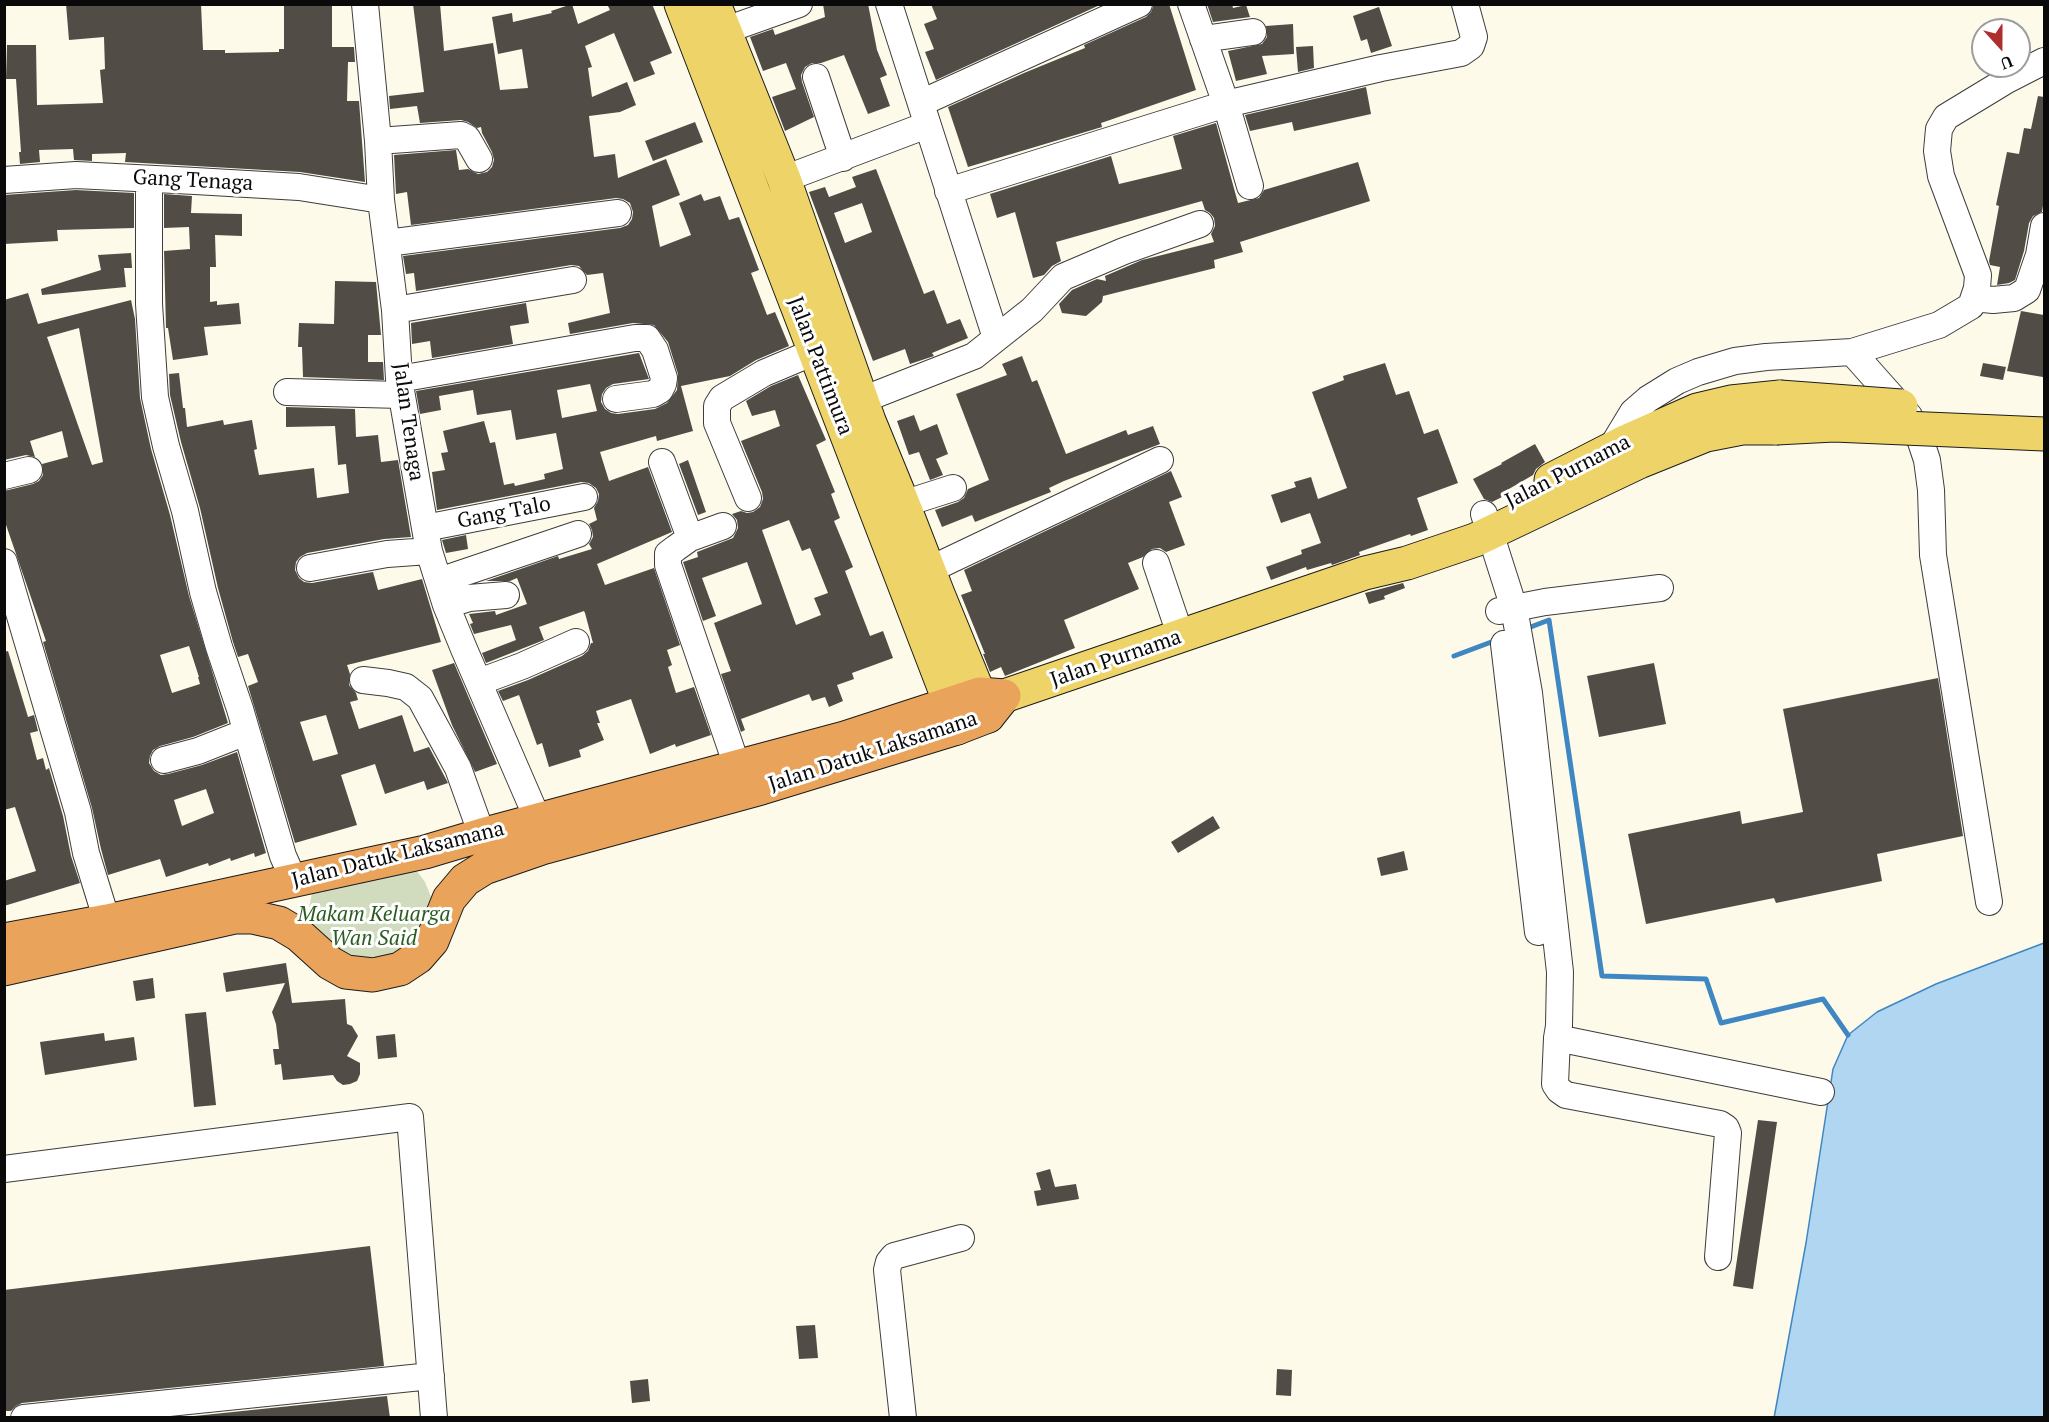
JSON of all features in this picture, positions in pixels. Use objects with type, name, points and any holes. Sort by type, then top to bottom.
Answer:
[{"type":"highway","name":"Jalan Datuk Laksamana","points":[[4,940],[107,921],[425,852],[844,738],[976,708]]},
{"type":"highway","name":"Jalan Datuk Laksamana","points":[[4,969],[235,917],[252,917],[279,923],[299,935],[330,963],[346,972],[373,975],[400,969],[418,957],[432,941],[449,899],[465,880],[484,868],[545,847],[761,788],[976,708]]},
{"type":"highway","points":[[425,852],[441,868],[449,899]]},
{"type":"highway","points":[[298,880],[295,918],[299,935]]},
{"type":"main road","name":"Jalan Pattimura","points":[[681,4],[711,25],[784,179],[862,400],[929,570],[976,708]]},
{"type":"main road","name":"Jalan Pattimura","points":[[711,25],[814,352],[976,708]]},
{"type":"main road","name":"Jalan Purnama","points":[[1479,527],[1610,450],[1697,410],[1731,402],[1778,412]]},
{"type":"main road","name":"Jalan Purnama","points":[[976,708],[1365,573],[1414,546],[1479,527],[1706,435],[1742,428],[1778,412]]},
{"type":"main road","points":[[1778,412],[2044,415]]},
{"type":"main road","points":[[1778,412],[1834,425],[2044,434]]},
{"type":"street","name":"Jalan Tenaga","points":[[365,4],[378,141],[381,200],[395,310],[400,387],[427,540],[442,593],[538,820]]},
{"type":"street","points":[[711,25],[799,4]]},
{"type":"street","points":[[784,179],[843,158],[1139,4]]},
{"type":"street","points":[[1191,4],[1226,104],[1250,186]]},
{"type":"street","points":[[948,191],[1226,104],[1381,68],[1461,53],[1471,46],[1474,37],[1465,4]]},
{"type":"street","points":[[890,5],[996,338]]},
{"type":"street","points":[[1203,39],[1253,32]]},
{"type":"street","points":[[1610,450],[1633,412],[1648,399],[1677,381],[1698,372],[1736,361],[1766,357],[1852,352],[1939,325],[1971,306],[1977,288],[1978,275],[1941,176],[1937,151],[1939,129],[1946,117],[2007,80],[2044,61]]},
{"type":"street","points":[[816,77],[843,158]]},
{"type":"street","points":[[378,141],[460,135],[467,138],[479,159]]},
{"type":"street","name":"Gang Tenaga","points":[[4,180],[76,176],[299,187],[381,200]]},
{"type":"street","points":[[148,179],[149,304],[155,397],[203,592],[219,647],[240,709],[283,856],[298,880]]},
{"type":"street","points":[[387,243],[618,213]]},
{"type":"street","points":[[862,400],[974,356],[1032,310],[1063,277],[1124,251],[1200,224]]},
{"type":"street","points":[[1974,297],[1993,300],[2014,298],[2027,290],[2039,255],[2044,226]]},
{"type":"street","points":[[395,310],[573,280]]},
{"type":"street","points":[[287,392],[400,387],[634,338],[647,338],[655,350],[664,378],[660,390],[653,394],[616,399]]},
{"type":"street","points":[[748,498],[717,423],[717,406],[722,398],[764,373],[814,352]]},
{"type":"street","points":[[1852,352],[1909,416],[1927,460],[1931,490],[1933,555],[1989,903]]},
{"type":"street","points":[[929,570],[1160,460]]},
{"type":"street","points":[[662,462],[690,538]]},
{"type":"street","points":[[4,476],[29,470]]},
{"type":"street","points":[[903,504],[953,488]]},
{"type":"street","name":"Gang Talo","points":[[310,568],[387,554],[427,540],[584,497]]},
{"type":"street","points":[[723,526],[690,538],[668,554],[668,565],[737,766]]},
{"type":"street","points":[[1479,527],[1507,609],[1523,718],[1540,879],[1545,978],[1558,1026],[1555,1084],[1566,1095],[1720,1124],[1726,1128],[1728,1133],[1718,1257]]},
{"type":"street","points":[[442,593],[578,534]]},
{"type":"street","points":[[4,562],[10,603],[78,812],[86,853],[107,921]]},
{"type":"street","points":[[1156,563],[1181,637]]},
{"type":"street","points":[[1507,609],[1660,588]]},
{"type":"street","points":[[442,593],[469,598],[506,595]]},
{"type":"street","points":[[479,682],[576,642]]},
{"type":"street","points":[[363,680],[406,687],[420,698],[458,768],[482,835]]},
{"type":"street","points":[[164,760],[198,751],[246,732]]},
{"type":"street","points":[[1558,1026],[1821,1092]]},
{"type":"street","points":[[4,1169],[410,1117],[434,1418]]},
{"type":"street","points":[[903,1418],[887,1270],[889,1262],[894,1256],[961,1238]]},
{"type":"street","points":[[24,1418],[431,1376]]},
{"type":"green space","name":"Makam Keluarga Wan Said","points":[[416,870],[425,882],[431,897],[433,912],[426,941],[361,974],[310,923],[309,908],[312,893]]},
{"type":"water","points":[[2044,943],[2044,1417],[1774,1418],[1806,1243],[1833,1069],[1848,1035],[1877,1012],[1936,984]]},
{"type":"building","points":[[66,4],[201,4],[203,50],[225,50],[225,53],[279,52],[279,49],[284,49],[284,4],[332,4],[332,47],[354,47],[355,62],[348,62],[347,101],[359,101],[365,182],[300,172],[125,162],[126,153],[92,154],[92,161],[74,160],[73,149],[39,150],[40,162],[20,164],[16,79],[6,79],[7,45],[36,45],[37,105],[103,103],[100,70],[105,69],[104,37],[69,40]]},
{"type":"building","points":[[413,4],[440,4],[444,51],[493,43],[500,90],[528,88],[522,49],[498,54],[492,17],[512,13],[513,22],[552,13],[551,11],[572,4],[578,24],[610,10],[607,4],[652,4],[672,53],[650,62],[655,74],[634,82],[614,33],[585,46],[592,67],[588,68],[592,97],[627,82],[636,105],[620,112],[589,116],[594,157],[615,154],[618,178],[666,159],[680,195],[652,206],[660,247],[691,235],[679,203],[701,194],[704,201],[720,196],[729,220],[739,217],[759,270],[751,273],[767,315],[775,312],[789,346],[756,360],[730,376],[681,386],[693,431],[657,441],[656,436],[600,452],[609,481],[648,467],[672,532],[597,564],[605,585],[654,568],[680,645],[667,650],[672,665],[668,667],[676,693],[694,687],[711,735],[676,747],[675,744],[650,754],[631,699],[596,711],[600,723],[597,723],[604,740],[579,750],[581,757],[549,767],[542,743],[537,745],[519,695],[503,701],[498,691],[582,656],[593,643],[584,611],[539,627],[544,640],[486,663],[482,653],[516,640],[511,625],[474,634],[469,614],[495,611],[496,615],[527,604],[517,578],[510,581],[486,581],[558,556],[559,559],[592,549],[589,544],[593,537],[589,524],[597,520],[594,508],[599,494],[596,488],[589,483],[581,482],[437,510],[432,472],[445,470],[441,453],[448,452],[443,431],[484,421],[490,443],[495,442],[504,485],[514,483],[515,486],[545,479],[544,474],[563,469],[556,433],[516,440],[511,410],[477,415],[473,390],[439,396],[441,410],[420,414],[416,391],[639,353],[649,379],[613,384],[602,394],[601,402],[605,409],[618,414],[655,409],[667,403],[677,390],[678,374],[668,342],[654,325],[633,323],[570,334],[568,323],[610,313],[603,273],[587,275],[579,266],[571,265],[416,291],[414,273],[406,274],[403,256],[620,228],[628,225],[633,212],[630,203],[616,198],[411,225],[407,192],[396,194],[394,155],[456,150],[459,170],[468,169],[478,174],[487,172],[494,160],[481,127],[477,128],[461,120],[420,123],[417,106],[390,109],[389,96],[424,92]],"holes":[[[590,384],[597,411],[562,418],[557,390]]]},
{"type":"building","points":[[823,4],[868,4],[877,50],[887,75],[880,78],[890,106],[868,114],[844,55],[805,67],[801,75],[802,82],[814,117],[785,131],[772,97],[796,89],[786,63],[763,71],[750,37],[773,29],[775,35],[825,17]]},
{"type":"building","points":[[931,4],[1102,4],[936,80],[925,52],[934,49],[924,24],[937,19]]},
{"type":"building","points":[[1154,4],[1169,4],[1196,90],[1101,123],[1102,127],[968,167],[948,107],[1085,48],[1084,45],[1146,17]]},
{"type":"building","points":[[1207,4],[1232,4],[1233,8],[1246,5],[1250,17],[1213,22]]},
{"type":"building","points":[[1379,7],[1392,46],[1371,53],[1367,39],[1361,41],[1353,16]]},
{"type":"building","points":[[1293,24],[1294,54],[1262,56],[1267,74],[1236,81],[1228,51],[1262,44],[1267,37],[1266,26]]},
{"type":"building","points":[[1313,46],[1314,68],[1298,72],[1296,47]]},
{"type":"building","points":[[1366,87],[1371,114],[1294,131],[1292,122],[1250,131],[1245,115]]},
{"type":"building","points":[[2038,96],[2044,97],[2042,212],[2033,216],[2029,223],[2024,251],[2015,280],[1997,285],[2000,267],[1990,265],[1989,261],[1999,206],[1996,205],[2007,152],[2019,154],[2024,128],[2031,129]]},
{"type":"building","points":[[695,122],[703,142],[653,161],[645,141]]},
{"type":"building","points":[[1216,123],[1238,203],[1259,198],[1264,190],[1358,162],[1370,201],[1240,242],[1243,252],[1214,260],[1215,268],[1103,296],[1102,302],[1086,316],[1062,313],[1059,304],[1072,290],[1097,279],[1106,281],[1105,276],[1142,260],[1214,242],[1211,234],[1215,226],[1214,218],[1205,210],[1202,201],[1056,242],[1061,261],[1052,266],[1044,275],[1033,278],[1015,212],[997,218],[990,194],[1111,156],[1119,184],[1182,169],[1173,136]]},
{"type":"building","points":[[876,169],[924,294],[934,290],[947,324],[960,319],[968,338],[932,353],[934,356],[910,364],[905,349],[873,361],[809,192],[825,187],[829,197],[856,187],[852,177]],"holes":[[[862,203],[872,232],[845,243],[834,213]]]},
{"type":"building","points":[[76,190],[134,193],[134,228],[57,230],[58,241],[4,244],[4,195]]},
{"type":"building","points":[[164,194],[192,196],[191,213],[242,214],[242,236],[215,235],[216,267],[210,267],[210,302],[217,301],[217,305],[239,303],[241,324],[204,327],[208,355],[173,360],[168,328],[166,328],[164,251],[190,249],[189,227],[164,228]]},
{"type":"building","points":[[131,253],[132,268],[124,268],[126,287],[42,295],[41,289],[101,270],[98,255]]},
{"type":"building","points":[[335,281],[376,282],[381,335],[368,335],[368,362],[383,362],[384,380],[303,377],[302,347],[298,347],[299,323],[334,324]]},
{"type":"building","points":[[28,293],[38,324],[131,300],[135,319],[140,398],[151,449],[170,515],[189,596],[228,723],[193,737],[160,746],[153,750],[149,763],[154,771],[161,775],[202,765],[237,752],[266,853],[255,857],[254,853],[231,861],[230,858],[209,866],[208,863],[166,877],[160,859],[108,875],[92,808],[43,642],[46,641],[4,519],[4,491],[39,481],[43,475],[42,464],[68,457],[62,431],[30,441],[35,457],[26,455],[4,460],[4,300]],"holes":[[[79,328],[103,462],[92,465],[47,337]],[[189,646],[200,684],[172,693],[160,655]],[[206,789],[214,813],[182,826],[174,800]]]},
{"type":"building","points":[[526,303],[529,323],[510,326],[513,344],[432,358],[430,341],[412,344],[411,323]]},
{"type":"building","points":[[2021,311],[2044,315],[2043,377],[2007,371]]},
{"type":"building","points":[[1022,356],[1032,382],[1037,380],[1066,454],[1126,430],[1128,435],[1153,426],[1160,444],[1064,481],[1049,488],[1051,492],[975,522],[972,515],[942,527],[935,510],[958,502],[964,498],[968,489],[989,480],[956,394],[1007,375],[1002,364]]},
{"type":"building","points":[[1385,363],[1396,395],[1409,391],[1424,434],[1438,429],[1458,483],[1417,498],[1428,530],[1359,552],[1360,555],[1332,565],[1331,563],[1307,570],[1306,567],[1271,580],[1266,567],[1302,554],[1301,550],[1321,543],[1310,513],[1281,523],[1271,495],[1296,487],[1294,482],[1311,477],[1318,499],[1347,488],[1312,392],[1344,380],[1343,376]]},
{"type":"building","points":[[1983,363],[2006,367],[2003,380],[1980,376]]},
{"type":"building","points":[[179,373],[187,427],[223,420],[224,425],[252,420],[257,449],[254,450],[259,475],[314,468],[317,498],[349,493],[346,464],[338,465],[335,426],[286,427],[286,407],[355,409],[356,437],[378,435],[381,462],[398,460],[411,537],[384,539],[307,553],[296,562],[295,570],[304,582],[312,583],[373,572],[378,590],[422,579],[441,642],[347,665],[350,674],[349,685],[356,693],[358,700],[350,702],[359,729],[402,715],[414,752],[429,747],[448,783],[427,790],[424,781],[385,794],[375,764],[341,775],[357,825],[295,843],[248,686],[258,682],[248,654],[238,657],[218,588],[200,508],[170,395],[169,374]],"holes":[[[326,715],[338,754],[313,761],[300,722]]]},
{"type":"building","points":[[798,375],[826,440],[816,445],[835,492],[831,494],[840,518],[834,521],[853,567],[845,571],[870,636],[883,631],[893,658],[852,673],[854,679],[837,685],[843,701],[829,707],[825,697],[812,701],[809,694],[741,719],[745,730],[741,732],[721,674],[731,671],[714,623],[762,604],[747,562],[702,578],[716,616],[703,621],[683,562],[698,557],[697,552],[733,538],[738,528],[737,520],[732,514],[741,511],[753,512],[760,507],[763,499],[762,492],[741,441],[780,426],[775,410],[752,416],[746,401],[771,386]],"holes":[[[789,520],[802,551],[810,548],[828,593],[814,598],[821,615],[796,625],[762,530]]]},
{"type":"building","points":[[914,415],[920,431],[937,424],[948,454],[936,459],[943,475],[930,480],[919,452],[909,455],[897,421]]},
{"type":"building","points":[[1535,444],[1545,462],[1536,469],[1533,475],[1502,493],[1504,496],[1492,502],[1484,499],[1473,479]]},
{"type":"building","points":[[688,460],[706,512],[698,515],[679,464]]},
{"type":"building","points":[[1171,471],[1182,497],[1169,502],[1185,545],[1166,552],[1160,548],[1152,549],[1143,557],[1128,563],[1139,589],[1064,620],[1075,648],[1005,676],[1001,667],[990,672],[961,595],[972,591],[964,570]]},
{"type":"building","points":[[466,535],[468,549],[446,553],[442,540]]},
{"type":"building","points":[[1403,583],[1405,588],[1384,596],[1385,599],[1369,604],[1365,593]]},
{"type":"building","points":[[8,651],[28,717],[34,715],[38,731],[30,733],[37,760],[43,758],[46,770],[49,768],[80,883],[4,906],[4,881],[36,871],[15,807],[4,810],[4,652]]},
{"type":"building","points":[[454,663],[497,764],[475,772],[452,725],[432,670]]},
{"type":"building","points":[[1654,663],[1666,724],[1599,737],[1587,676]]},
{"type":"building","points":[[1938,678],[1963,836],[1877,854],[1882,881],[1776,903],[1774,898],[1646,924],[1628,834],[1740,811],[1742,824],[1803,812],[1783,709]]},
{"type":"building","points":[[1213,816],[1220,828],[1178,853],[1171,842]]},
{"type":"building","points":[[1404,851],[1408,870],[1381,876],[1377,858]]},
{"type":"building","points":[[286,963],[292,1003],[345,999],[347,1024],[352,1026],[358,1036],[347,1056],[360,1063],[360,1074],[357,1081],[343,1085],[333,1075],[283,1080],[281,1064],[275,1065],[273,1049],[279,1049],[272,1012],[285,983],[226,992],[223,973]]},
{"type":"building","points":[[153,978],[155,998],[136,1001],[133,981]]},
{"type":"building","points":[[206,1012],[216,1105],[194,1107],[185,1014]]},
{"type":"building","points":[[104,1033],[105,1041],[134,1037],[137,1060],[45,1075],[40,1042]]},
{"type":"building","points":[[395,1034],[397,1057],[378,1059],[376,1036]]},
{"type":"building","points":[[1758,1120],[1777,1122],[1753,1289],[1733,1286]]},
{"type":"building","points":[[1050,1169],[1055,1187],[1076,1184],[1079,1199],[1037,1206],[1034,1191],[1041,1190],[1036,1173]]},
{"type":"building","points":[[370,1246],[384,1366],[22,1403],[11,1411],[4,1411],[4,1290]]},
{"type":"building","points":[[815,1325],[818,1358],[799,1359],[796,1326]]},
{"type":"building","points":[[1277,1369],[1292,1370],[1291,1396],[1276,1395]]},
{"type":"building","points":[[648,1379],[650,1401],[632,1403],[630,1381]]},
{"type":"building","points":[[387,1396],[390,1418],[175,1418]]},
{"type":"waterway","points":[[1528,628],[1549,620],[1602,976],[1706,979],[1721,1023],[1823,999],[1848,1035]]},
{"type":"waterway","points":[[1454,656],[1494,641]]}]
